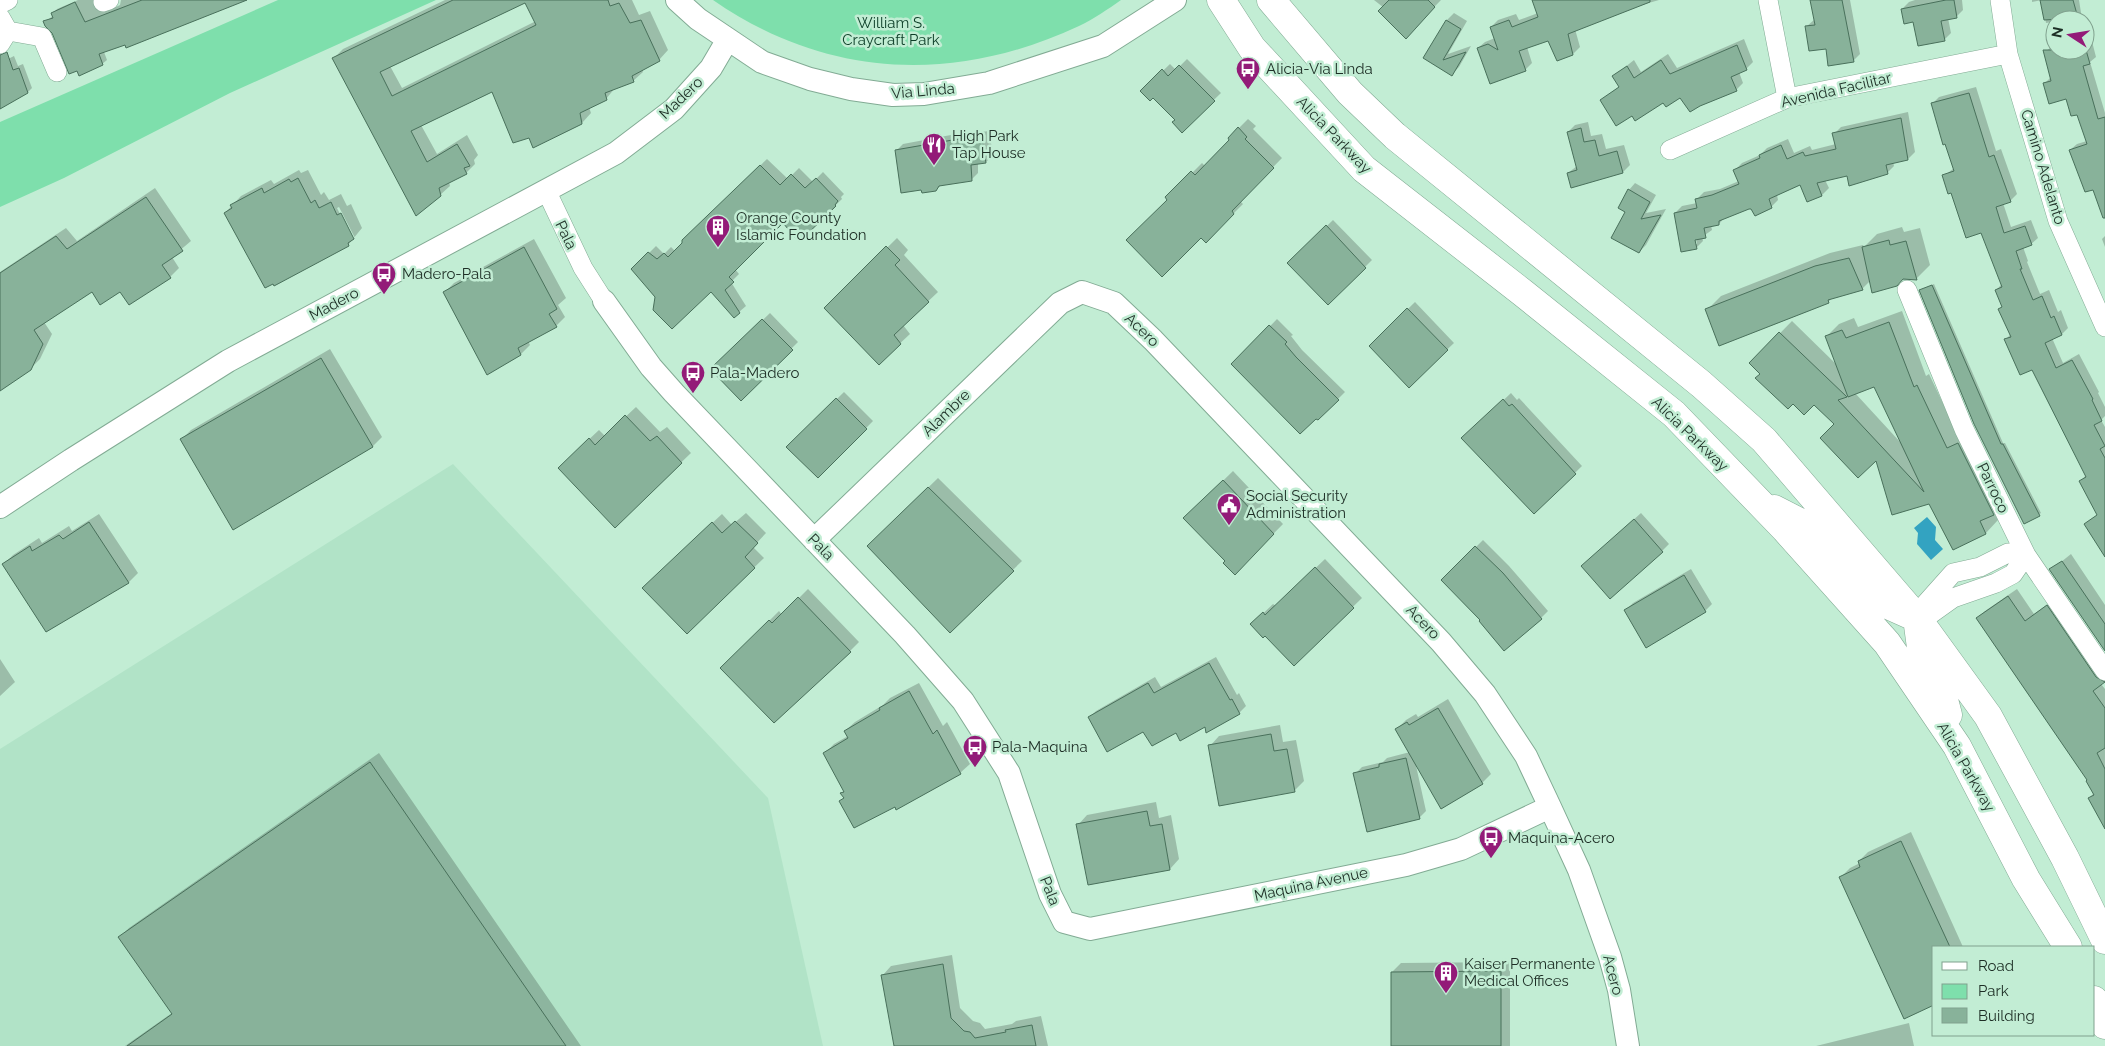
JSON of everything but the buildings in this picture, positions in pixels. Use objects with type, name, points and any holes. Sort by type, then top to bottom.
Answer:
[{"type":"main road","name":"Alicia Parkway","points":[[1221,0],[1252,48],[1364,169],[1674,414],[1755,499],[1886,643],[1957,746],[2026,880],[2067,946]]},
{"type":"main road","points":[[1271,0],[1350,93],[1395,136],[1701,384],[1764,440],[1917,618],[1988,716],[2065,858],[2105,940]]},
{"type":"main road","points":[[1755,499],[1816,530],[1870,597],[1917,618]]},
{"type":"main road","points":[[1917,618],[1922,655],[1943,696],[1957,746]]},
{"type":"main road","points":[[2095,1002],[2105,1025]]},
{"type":"street","points":[[0,4],[8,0]]},
{"type":"street","name":"Via Linda","points":[[677,0],[698,19],[762,62],[810,79],[851,89],[893,95],[924,94],[989,83],[1103,46],[1175,0]]},
{"type":"street","points":[[1768,0],[1787,98]]},
{"type":"street","name":"Camino Adelanto","points":[[2000,0],[2008,54],[2058,221],[2105,328]]},
{"type":"street","points":[[3,31],[42,37],[57,72]]},
{"type":"street","name":"Madero","points":[[0,507],[70,460],[228,361],[616,153],[674,109],[711,68],[728,39]]},
{"type":"street","name":"Avenida Facilitar","points":[[1670,150],[1787,98],[2008,54]]},
{"type":"street","name":"Pala","points":[[546,190],[583,268],[640,353],[662,380],[964,701],[1009,773],[1050,894],[1064,922]]},
{"type":"street","name":"Parroco","points":[[1907,290],[1964,429],[2026,555],[2105,671]]},
{"type":"street","name":"Alambre","points":[[814,540],[1060,303],[1082,292]]},
{"type":"street","name":"Acero","points":[[1082,292],[1114,303],[1153,340],[1441,642],[1485,694],[1526,756],[1579,870],[1610,957],[1619,990],[1628,1046]]},
{"type":"street","points":[[1917,618],[1920,610],[1952,573],[1980,567],[2008,553],[2026,555]]},
{"type":"street","name":"Maquina Avenue","points":[[1064,922],[1090,929],[1406,865],[1461,849],[1550,807]]},
{"type":"shaded area","points":[[453,464],[768,798],[823,1046],[0,1046],[0,749]]},
{"type":"green space","points":[[278,0],[436,0],[230,93],[64,178],[0,207],[0,122]]},
{"type":"green space","name":"William S. Craycraft Park","points":[[713,0],[1121,0],[1079,26],[1032,45],[986,58],[939,64],[892,64],[846,58],[801,46],[756,26]]},
{"type":"water","points":[[1927,517],[1936,527],[1935,540],[1943,549],[1931,560],[1917,544],[1918,533],[1914,528]]},
{"type":"place","name":"Alicia-Via Linda","points":[[1248,90]]},
{"type":"place","name":"High Park Tap House","points":[[934,166]]},
{"type":"place","name":"Orange County Islamic Foundation","points":[[718,248]]},
{"type":"place","name":"Madero-Pala","points":[[384,295]]},
{"type":"place","name":"Pala-Madero","points":[[693,394]]},
{"type":"place","name":"Social Security Administration","points":[[1229,526]]},
{"type":"place","name":"Pala-Maquina","points":[[975,768]]},
{"type":"place","name":"Maquina-Acero","points":[[1491,859]]},
{"type":"place","name":"Kaiser Permanente Medical Offices","points":[[1446,994]]}]
